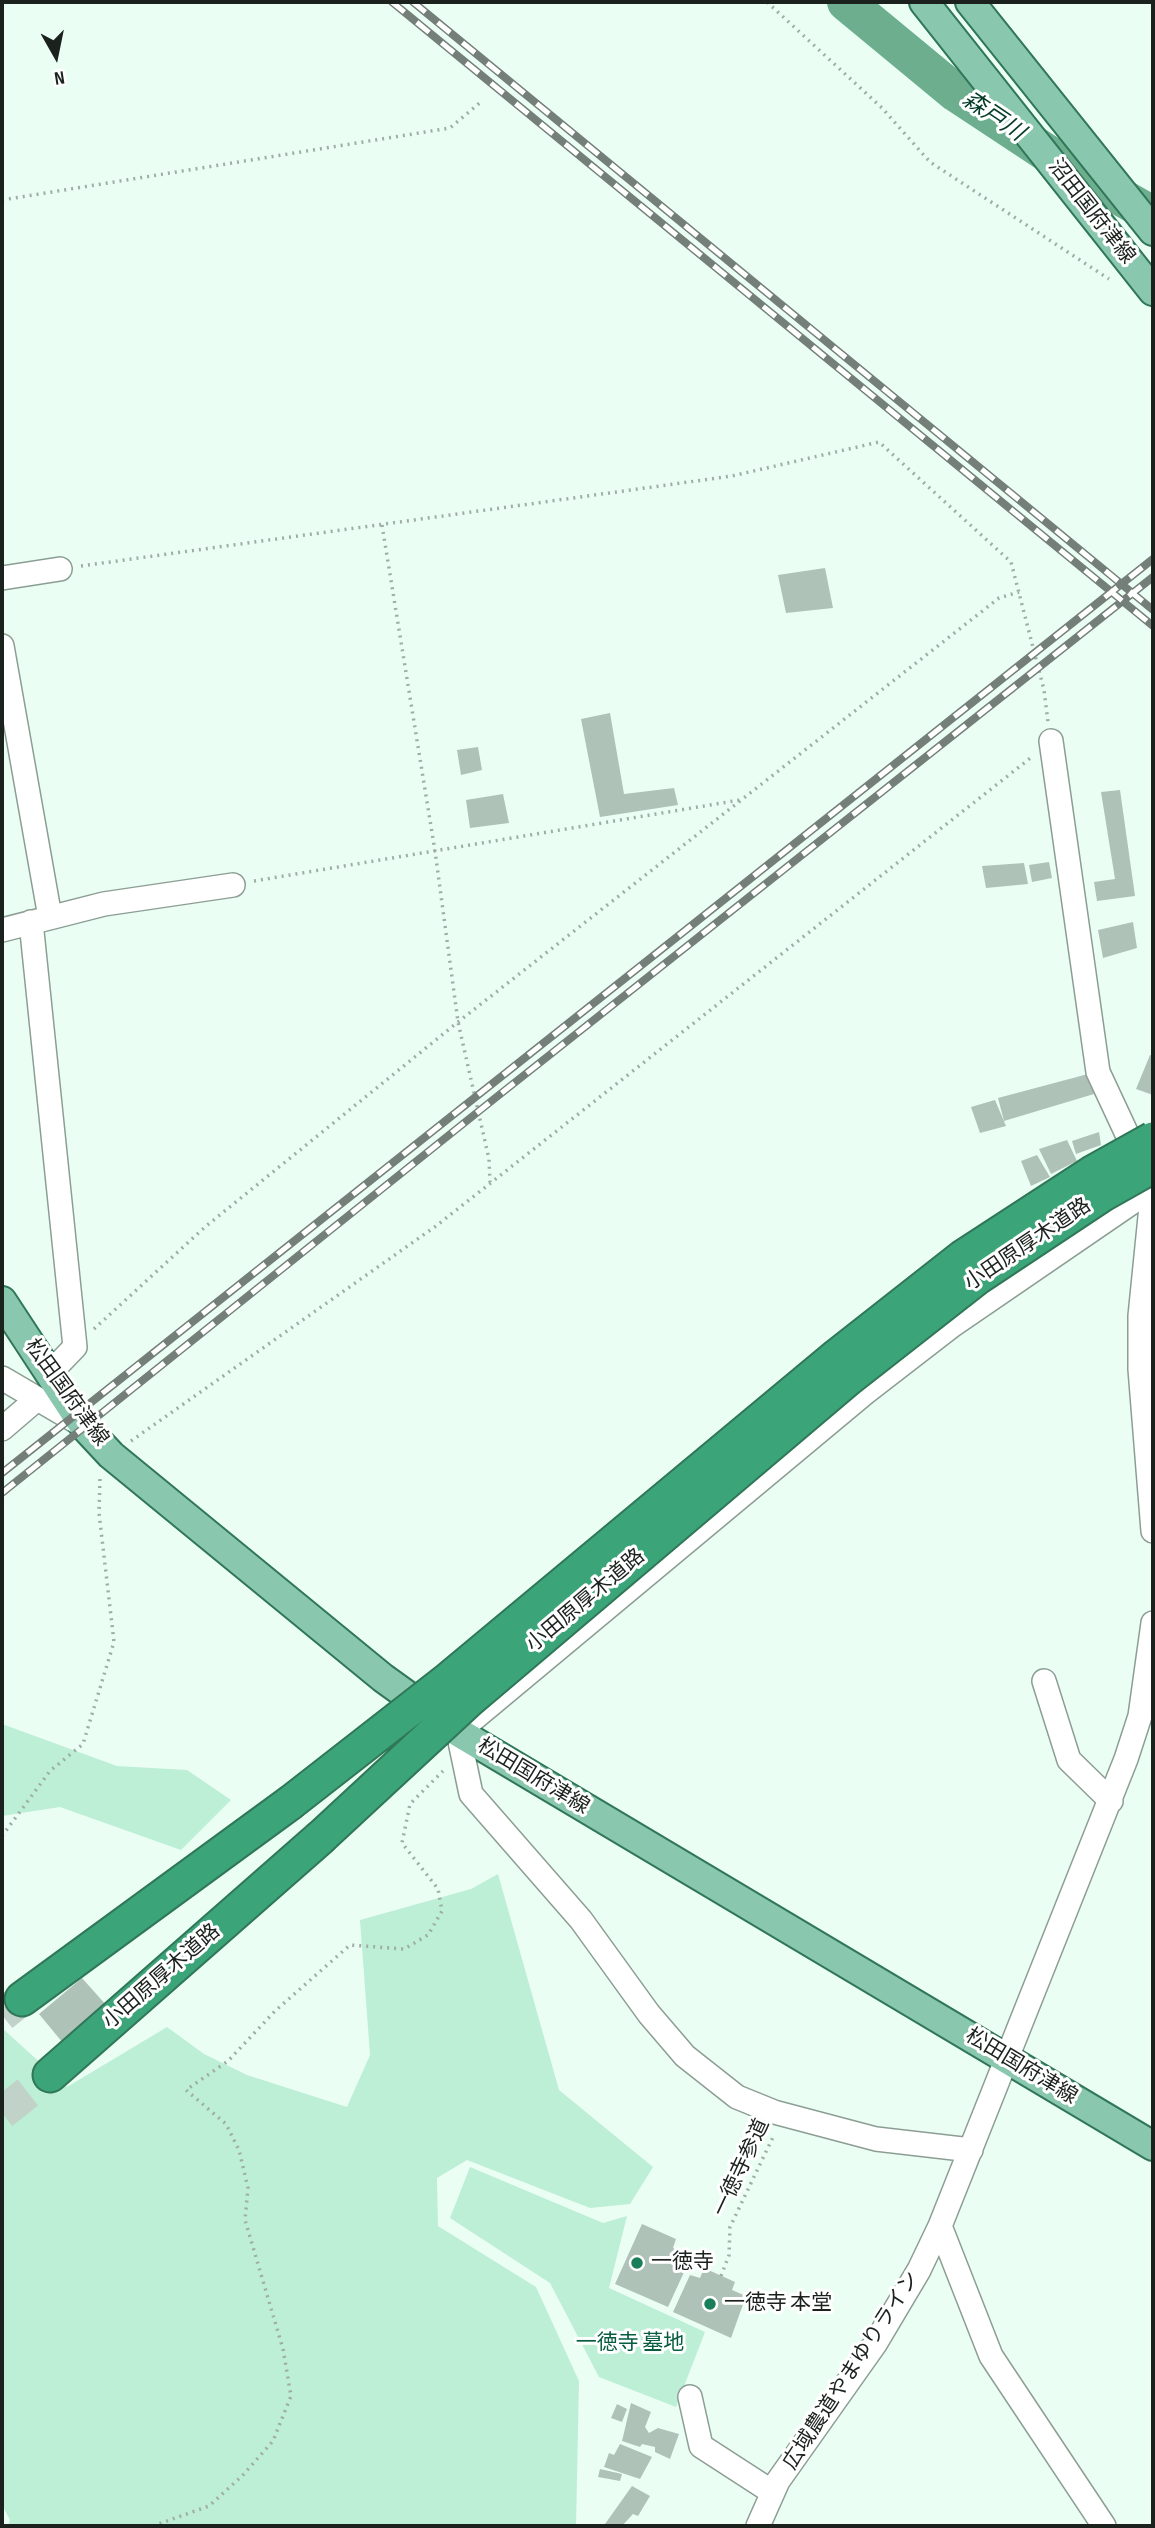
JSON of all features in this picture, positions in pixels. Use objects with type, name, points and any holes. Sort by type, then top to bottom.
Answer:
[{"type":"highway","name":"小田原厚木道路","points":[[22,1999],[290,1803],[449,1679],[837,1356],[963,1257],[1092,1173],[1153,1139]]},
{"type":"highway","name":"小田原厚木道路","points":[[50,2075],[320,1838],[469,1700],[849,1378],[978,1277],[1103,1195],[1153,1166]]},
{"type":"main road","name":"沼田国府津線","points":[[924,2],[1153,291]]},
{"type":"main road","name":"沼田国府津線","points":[[970,2],[1153,231]]},
{"type":"main road","name":"松田国府津線","points":[[2,1301],[84,1426],[111,1455],[383,1678],[458,1732],[1153,2146]]},
{"type":"street","points":[[2,578],[60,569]]},
{"type":"street","points":[[2,646],[41,920],[75,1347],[50,1373]]},
{"type":"street","points":[[1051,741],[1098,1072],[1153,1188],[1140,1317],[1140,1369],[1150,1443],[1153,1531]]},
{"type":"street","points":[[2,930],[104,904],[233,885]]},
{"type":"street","points":[[971,2150],[876,2138],[784,2114],[737,2097],[685,2056],[581,1920],[471,1794],[458,1732],[864,1393],[953,1325],[1153,1188]]},
{"type":"street","points":[[2,1378],[84,1426]]},
{"type":"street","points":[[2,1429],[37,1399]]},
{"type":"street","name":"広域農道やまゆりライン","points":[[758,2526],[772,2492],[875,2344],[919,2270],[940,2227],[1005,2057],[1146,1719],[1153,1623]]},
{"type":"street","points":[[1044,1681],[1069,1760],[1111,1801]]},
{"type":"street","points":[[940,2227],[991,2356],[1104,2526]]},
{"type":"street","points":[[690,2397],[701,2446],[772,2492]]},
{"type":"path","points":[[767,2],[882,108],[930,162],[1109,279]]},
{"type":"path","points":[[2,200],[450,128],[482,100]]},
{"type":"path","points":[[2,1836],[50,1771],[83,1744],[114,1642],[99,1513],[102,1465],[111,1455],[436,1226],[490,1182],[566,1127],[1051,741],[1044,690],[1011,562],[879,442],[732,476],[60,569]]},
{"type":"path","points":[[382,525],[435,851],[458,1022],[489,1159],[490,1182]]},
{"type":"path","points":[[75,1347],[205,1227],[458,1022],[999,598],[1019,592]]},
{"type":"path","points":[[233,885],[742,800]]},
{"type":"path","points":[[153,2526],[209,2506],[242,2476],[273,2441],[291,2396],[283,2349],[245,2220],[248,2188],[239,2150],[226,2124],[187,2090],[228,2061],[275,2011],[350,1945],[404,1949],[428,1935],[442,1911],[438,1889],[402,1843],[410,1804],[451,1763],[458,1732]]},
{"type":"path","name":"一徳寺参道","points":[[721,2276],[729,2255],[730,2227],[784,2114]]},
{"type":"green space","points":[[2,1724],[117,1766],[187,1770],[231,1800],[181,1850],[60,1807],[2,1816]]},
{"type":"green space","points":[[498,1874],[559,2090],[653,2167],[630,2204],[590,2208],[467,2160],[437,2178],[438,2226],[536,2287],[579,2381],[576,2526],[8,2526],[10,2520],[2,2505],[2,2028],[67,2087],[167,2027],[204,2054],[247,2075],[347,2107],[370,2055],[360,1920],[471,1889]]},
{"type":"green space","name":"一徳寺 墓地","points":[[470,2167],[603,2223],[627,2216],[609,2288],[705,2332],[676,2407],[599,2377],[550,2283],[450,2218]]},
{"type":"building","points":[[825,568],[833,608],[786,613],[778,575]]},
{"type":"building","points":[[610,713],[624,794],[674,788],[678,805],[600,817],[581,719]]},
{"type":"building","points":[[478,747],[482,770],[461,775],[457,750]]},
{"type":"building","points":[[1120,790],[1135,896],[1097,901],[1094,882],[1115,879],[1101,792]]},
{"type":"building","points":[[503,794],[509,823],[470,828],[466,800]]},
{"type":"building","points":[[1049,862],[1052,878],[1032,882],[1029,865]]},
{"type":"building","points":[[1024,863],[1028,884],[986,888],[982,866]]},
{"type":"building","points":[[1133,922],[1137,948],[1103,958],[1098,930]]},
{"type":"building","points":[[1150,1055],[1153,1056],[1153,1095],[1136,1089]]},
{"type":"building","points":[[1088,1074],[1094,1094],[1004,1121],[998,1098]]},
{"type":"building","points":[[995,1100],[1006,1126],[980,1133],[971,1107]]},
{"type":"building","points":[[1099,1132],[1101,1145],[1076,1154],[1072,1141]]},
{"type":"building","points":[[1067,1140],[1077,1161],[1051,1174],[1039,1149]]},
{"type":"building","points":[[1037,1155],[1050,1177],[1031,1186],[1021,1161]]},
{"type":"building","points":[[82,1978],[107,2006],[63,2043],[39,2014]]},
{"type":"building","points":[[642,2224],[676,2239],[673,2248],[691,2257],[668,2307],[615,2284]]},
{"type":"building","name":"一徳寺 本堂","points":[[704,2268],[735,2282],[732,2290],[746,2296],[731,2338],[673,2312],[690,2275],[700,2278]]},
{"type":"building","points":[[631,2403],[651,2412],[645,2427],[649,2433],[658,2428],[679,2434],[670,2459],[655,2452],[655,2447],[642,2444],[640,2447],[622,2441]]},
{"type":"building","points":[[617,2404],[627,2409],[622,2422],[611,2418]]},
{"type":"building","points":[[620,2444],[652,2457],[640,2479],[604,2467],[609,2453],[614,2455]]},
{"type":"building","points":[[600,2469],[622,2474],[620,2481],[598,2477]]},
{"type":"building","points":[[632,2486],[650,2496],[638,2516],[633,2514],[622,2526],[605,2524]]},
{"type":"waterway","name":"森戸川","points":[[846,2],[956,93],[1068,167],[1142,209]]},
{"type":"tunnel","points":[[2,2015],[22,1999]]},
{"type":"tunnel","points":[[2,2113],[50,2075]]},
{"type":"railway","points":[[392,2],[1153,626]]},
{"type":"railway","points":[[413,2],[1153,610]]},
{"type":"railway","points":[[2,1473],[1153,559]]},
{"type":"railway","points":[[2,1493],[1153,577]]},
{"type":"place","name":"一徳寺","points":[[637,2263]]},
{"type":"place","name":"一徳寺 本堂","points":[[710,2304]]}]
